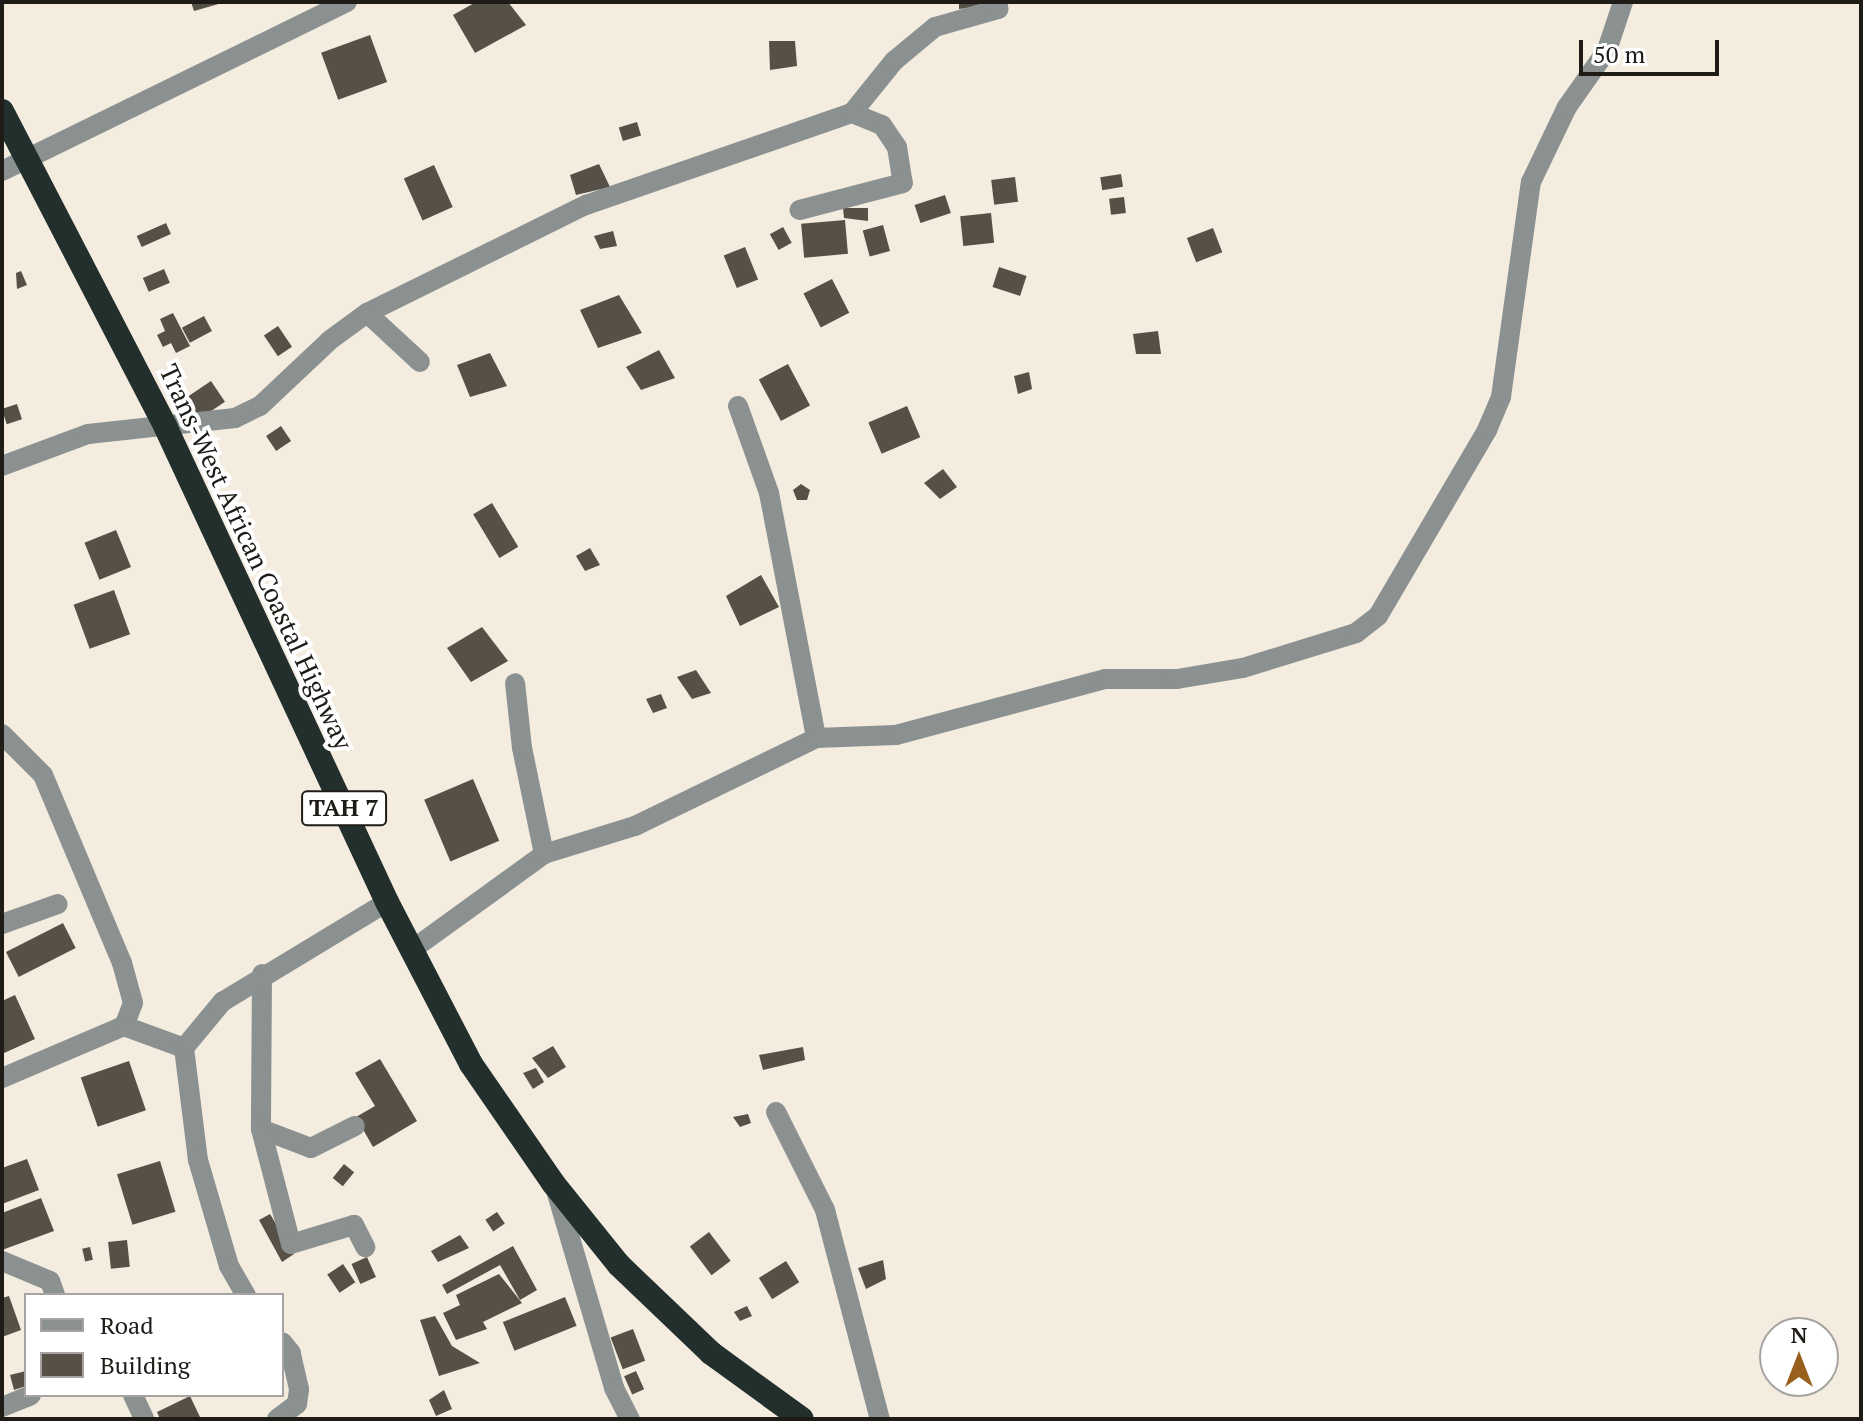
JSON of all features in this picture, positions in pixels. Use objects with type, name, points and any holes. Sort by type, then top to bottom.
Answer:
[{"type":"highway","name":"Trans-West African Coastal Highway","points":[[2,111],[166,428],[387,902],[471,1064],[553,1183],[619,1265],[711,1353],[802,1419]]},
{"type":"street","points":[[2,171],[310,10],[347,2]]},
{"type":"street","points":[[2,466],[88,434],[166,428],[235,418],[260,406],[330,340],[367,313],[586,205],[852,113],[894,61],[935,27],[998,9],[998,2]]},
{"type":"street","points":[[413,949],[544,854],[635,826],[816,738],[896,735],[1105,679],[1177,679],[1243,668],[1356,633],[1378,616],[1487,430],[1501,397],[1531,182],[1567,107],[1607,50],[1623,2]]},
{"type":"street","points":[[799,210],[903,183],[897,147],[882,125],[852,113]]},
{"type":"street","points":[[367,313],[420,362]]},
{"type":"street","points":[[738,406],[769,493],[816,738]]},
{"type":"street","points":[[515,683],[522,748],[544,854]]},
{"type":"street","points":[[2,734],[43,775],[116,949],[133,1003],[124,1026]]},
{"type":"street","points":[[245,1293],[229,1266],[202,1173],[184,1048],[222,1002],[262,974],[387,902]]},
{"type":"street","points":[[2,924],[58,904]]},
{"type":"street","points":[[262,974],[261,1129],[291,1244],[354,1225],[365,1247]]},
{"type":"street","points":[[2,1078],[124,1026],[184,1048]]},
{"type":"street","points":[[776,1112],[825,1210],[880,1419]]},
{"type":"street","points":[[261,1129],[311,1148],[355,1126]]},
{"type":"street","points":[[553,1183],[614,1388],[630,1419]]},
{"type":"street","points":[[2,1261],[50,1281],[54,1293]]},
{"type":"street","points":[[277,1419],[297,1404],[299,1389],[291,1353],[284,1344]]},
{"type":"street","points":[[2,1407],[26,1397]]},
{"type":"street","points":[[134,1397],[144,1419]]},
{"type":"building","points":[[191,2],[222,2],[222,3],[194,11]]},
{"type":"building","points":[[476,2],[508,2],[526,25],[475,53],[453,15]]},
{"type":"building","points":[[959,2],[994,2],[994,5],[959,9]]},
{"type":"building","points":[[370,35],[387,82],[338,100],[321,53]]},
{"type":"building","points":[[769,41],[795,41],[797,66],[770,70]]},
{"type":"building","points":[[637,122],[641,135],[623,141],[619,128]]},
{"type":"building","points":[[599,164],[610,187],[576,195],[570,175]]},
{"type":"building","points":[[434,165],[453,207],[423,220],[404,178]]},
{"type":"building","points":[[1121,174],[1123,187],[1102,190],[1100,177]]},
{"type":"building","points":[[1015,177],[1018,202],[994,205],[991,180]]},
{"type":"building","points":[[945,195],[951,213],[920,223],[915,205]]},
{"type":"building","points":[[1124,197],[1126,213],[1111,215],[1109,199]]},
{"type":"building","points":[[843,208],[868,208],[868,221],[844,218]]},
{"type":"building","points":[[991,213],[994,243],[963,246],[960,216]]},
{"type":"building","points":[[845,220],[848,254],[804,258],[801,224]]},
{"type":"building","points":[[166,223],[171,234],[142,247],[137,236]]},
{"type":"building","points":[[883,225],[890,251],[870,257],[863,230]]},
{"type":"building","points":[[783,227],[792,243],[779,250],[770,234]]},
{"type":"building","points":[[1213,228],[1222,252],[1196,262],[1187,238]]},
{"type":"building","points":[[613,231],[617,246],[600,249],[594,236]]},
{"type":"building","points":[[745,247],[758,279],[737,288],[724,256]]},
{"type":"building","points":[[999,267],[1027,276],[1020,296],[993,287]]},
{"type":"building","points":[[164,269],[170,283],[149,292],[143,278]]},
{"type":"building","points":[[21,271],[27,285],[17,289],[16,273]]},
{"type":"building","points":[[832,279],[849,313],[821,327],[803,294]]},
{"type":"building","points":[[619,295],[642,333],[598,348],[580,310]]},
{"type":"building","points":[[173,313],[190,346],[176,353],[171,343],[163,347],[157,335],[165,331],[160,319]]},
{"type":"building","points":[[204,316],[212,331],[190,343],[182,328]]},
{"type":"building","points":[[278,326],[292,347],[278,356],[264,336]]},
{"type":"building","points":[[1158,331],[1161,354],[1136,354],[1133,334]]},
{"type":"building","points":[[659,350],[675,378],[641,390],[626,367]]},
{"type":"building","points":[[490,353],[507,386],[470,397],[457,365]]},
{"type":"building","points":[[788,364],[810,405],[781,421],[759,379]]},
{"type":"building","points":[[1029,372],[1032,389],[1018,394],[1014,376]]},
{"type":"building","points":[[211,381],[225,402],[200,419],[186,398]]},
{"type":"building","points":[[17,404],[22,419],[7,424],[2,409]]},
{"type":"building","points":[[907,406],[920,437],[882,454],[868,422]]},
{"type":"building","points":[[281,426],[291,441],[276,451],[266,436]]},
{"type":"building","points":[[943,469],[957,487],[940,499],[924,483]]},
{"type":"building","points":[[801,484],[810,490],[807,500],[797,500],[793,490]]},
{"type":"building","points":[[492,503],[518,547],[499,558],[473,514]]},
{"type":"building","points":[[116,530],[131,567],[99,580],[84,543]]},
{"type":"building","points":[[590,548],[600,565],[585,571],[576,556]]},
{"type":"building","points":[[761,575],[779,607],[740,626],[726,596]]},
{"type":"building","points":[[114,590],[130,634],[90,649],[74,605]]},
{"type":"building","points":[[482,627],[508,661],[471,682],[447,648]]},
{"type":"building","points":[[696,670],[711,693],[692,699],[677,677]]},
{"type":"building","points":[[661,694],[667,708],[653,713],[646,699]]},
{"type":"building","points":[[473,779],[499,841],[450,861],[424,800]]},
{"type":"building","points":[[63,923],[76,948],[19,977],[6,952]]},
{"type":"building","points":[[15,995],[35,1039],[2,1054],[2,1001]]},
{"type":"building","points":[[553,1046],[566,1067],[548,1078],[532,1058]]},
{"type":"building","points":[[803,1047],[805,1060],[763,1070],[759,1055]]},
{"type":"building","points":[[380,1059],[417,1121],[373,1147],[356,1117],[375,1106],[355,1073]]},
{"type":"building","points":[[129,1061],[146,1110],[98,1127],[81,1078]]},
{"type":"building","points":[[536,1068],[544,1082],[533,1089],[523,1073]]},
{"type":"building","points":[[748,1114],[751,1123],[740,1127],[733,1117]]},
{"type":"building","points":[[27,1159],[39,1190],[2,1204],[2,1168]]},
{"type":"building","points":[[160,1161],[175,1212],[132,1225],[117,1174]]},
{"type":"building","points":[[344,1164],[354,1172],[343,1186],[333,1178]]},
{"type":"building","points":[[41,1198],[54,1231],[2,1250],[2,1213]]},
{"type":"building","points":[[497,1212],[505,1224],[493,1231],[485,1220]]},
{"type":"building","points":[[270,1214],[294,1254],[282,1262],[259,1220]]},
{"type":"building","points":[[709,1232],[731,1261],[711,1275],[690,1246]]},
{"type":"building","points":[[460,1235],[469,1248],[438,1262],[431,1251]]},
{"type":"building","points":[[127,1240],[130,1267],[111,1269],[108,1242]]},
{"type":"building","points":[[513,1246],[537,1290],[520,1300],[500,1265],[447,1294],[442,1285]]},
{"type":"building","points":[[90,1247],[93,1260],[85,1261],[82,1249]]},
{"type":"building","points":[[367,1257],[376,1277],[360,1284],[351,1264]]},
{"type":"building","points":[[883,1260],[886,1279],[866,1289],[858,1268]]},
{"type":"building","points":[[786,1261],[799,1282],[772,1299],[759,1278]]},
{"type":"building","points":[[343,1264],[355,1282],[340,1293],[327,1275]]},
{"type":"building","points":[[499,1274],[522,1303],[483,1322],[487,1329],[456,1340],[443,1313],[460,1305],[456,1295]]},
{"type":"building","points":[[9,1296],[21,1330],[2,1337],[2,1298]]},
{"type":"building","points":[[565,1297],[577,1326],[514,1351],[503,1322]]},
{"type":"building","points":[[747,1306],[752,1316],[740,1321],[734,1312]]},
{"type":"building","points":[[435,1316],[452,1346],[480,1363],[439,1376],[420,1320]]},
{"type":"building","points":[[633,1329],[645,1361],[623,1369],[611,1338]]},
{"type":"building","points":[[636,1371],[644,1389],[632,1395],[624,1376]]},
{"type":"building","points":[[24,1372],[24,1387],[14,1390],[10,1375]]},
{"type":"building","points":[[444,1390],[452,1409],[436,1416],[429,1400]]},
{"type":"building","points":[[190,1397],[201,1419],[160,1419],[157,1412]]}]
